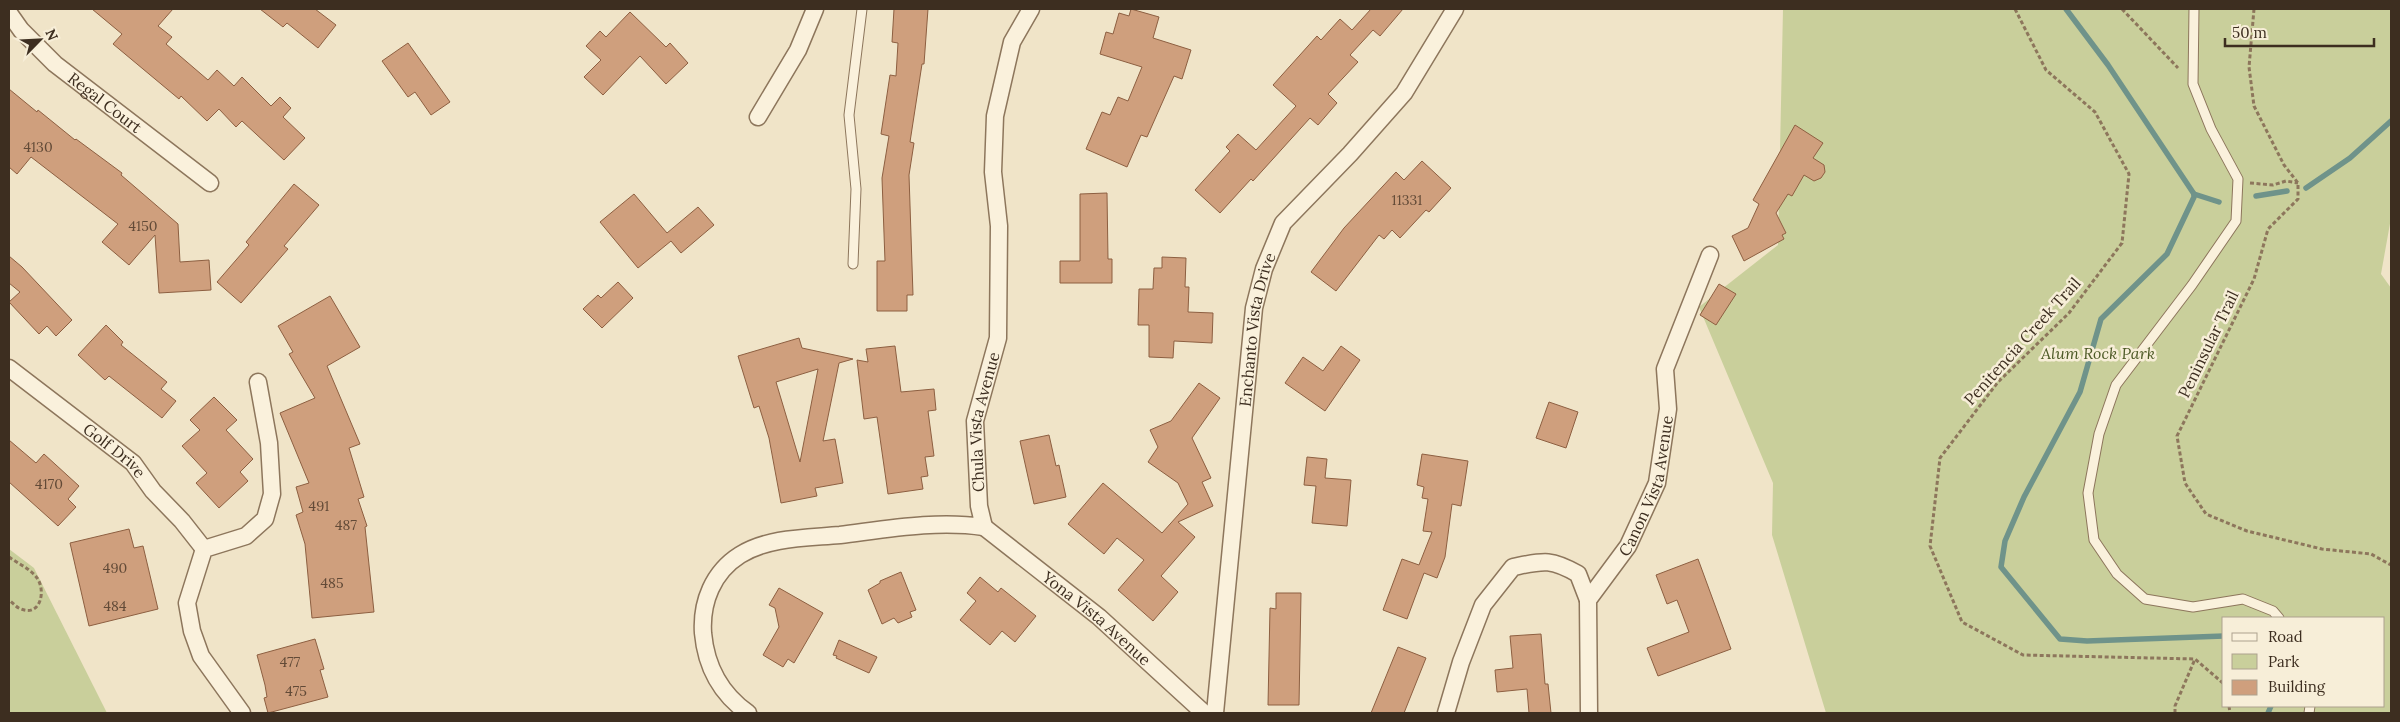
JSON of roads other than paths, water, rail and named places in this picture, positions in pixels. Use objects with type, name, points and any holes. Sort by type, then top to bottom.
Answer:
[{"type":"street","points":[[758,117],[798,50],[815,9]]},
{"type":"street","name":"Chula Vista Avenue","points":[[984,527],[979,506],[975,421],[998,338],[999,226],[993,172],[995,116],[1012,42],[1031,9]]},
{"type":"street","name":"Enchanto Vista Drive","points":[[1216,713],[1254,308],[1264,269],[1283,223],[1350,154],[1404,93],[1455,9]]},
{"type":"street","name":"Regal Court","points":[[9,13],[21,30],[55,64],[210,183]]},
{"type":"street","name":"Canon Vista Avenue","points":[[1588,600],[1628,546],[1657,483],[1668,409],[1665,369],[1710,255]]},
{"type":"street","name":"Golf Drive","points":[[9,368],[133,463],[153,491],[182,521],[204,549]]},
{"type":"street","points":[[242,713],[201,656],[192,630],[187,603],[204,549],[246,536],[265,519],[272,494],[269,443],[258,382]]},
{"type":"street","points":[[748,713],[734,704],[715,678],[704,647],[702,616],[707,595],[715,581],[739,556],[772,542],[928,524],[960,524],[984,527]]},
{"type":"street","name":"Yona Vista Avenue","points":[[984,527],[1099,617],[1204,713]]},
{"type":"street","points":[[1446,713],[1461,662],[1483,605],[1512,567],[1544,561],[1560,564],[1578,574],[1588,600],[1589,713]]},
{"type":"lane","points":[[853,264],[856,189],[849,115],[862,9]]},
{"type":"lane","points":[[2194,9],[2194,84],[2211,129],[2238,179],[2236,220],[2192,285],[2116,385],[2099,434],[2088,494],[2094,540],[2117,574],[2145,599],[2192,607],[2243,599],[2273,611],[2278,617]]},
{"type":"waterway","points":[[2066,9],[2108,65],[2194,194],[2194,197],[2167,254],[2101,319],[2080,392],[2024,497],[2005,541],[2001,567],[2060,639],[2087,641],[2222,636]]},
{"type":"waterway","points":[[2306,188],[2350,158],[2391,121]]},
{"type":"waterway","points":[[2256,196],[2287,191]]},
{"type":"waterway","points":[[2194,194],[2219,202]]},
{"type":"waterway","points":[[2268,713],[2271,707]]},
{"type":"park label","name":"Alum Rock Park","points":[[2098,353]]}]
